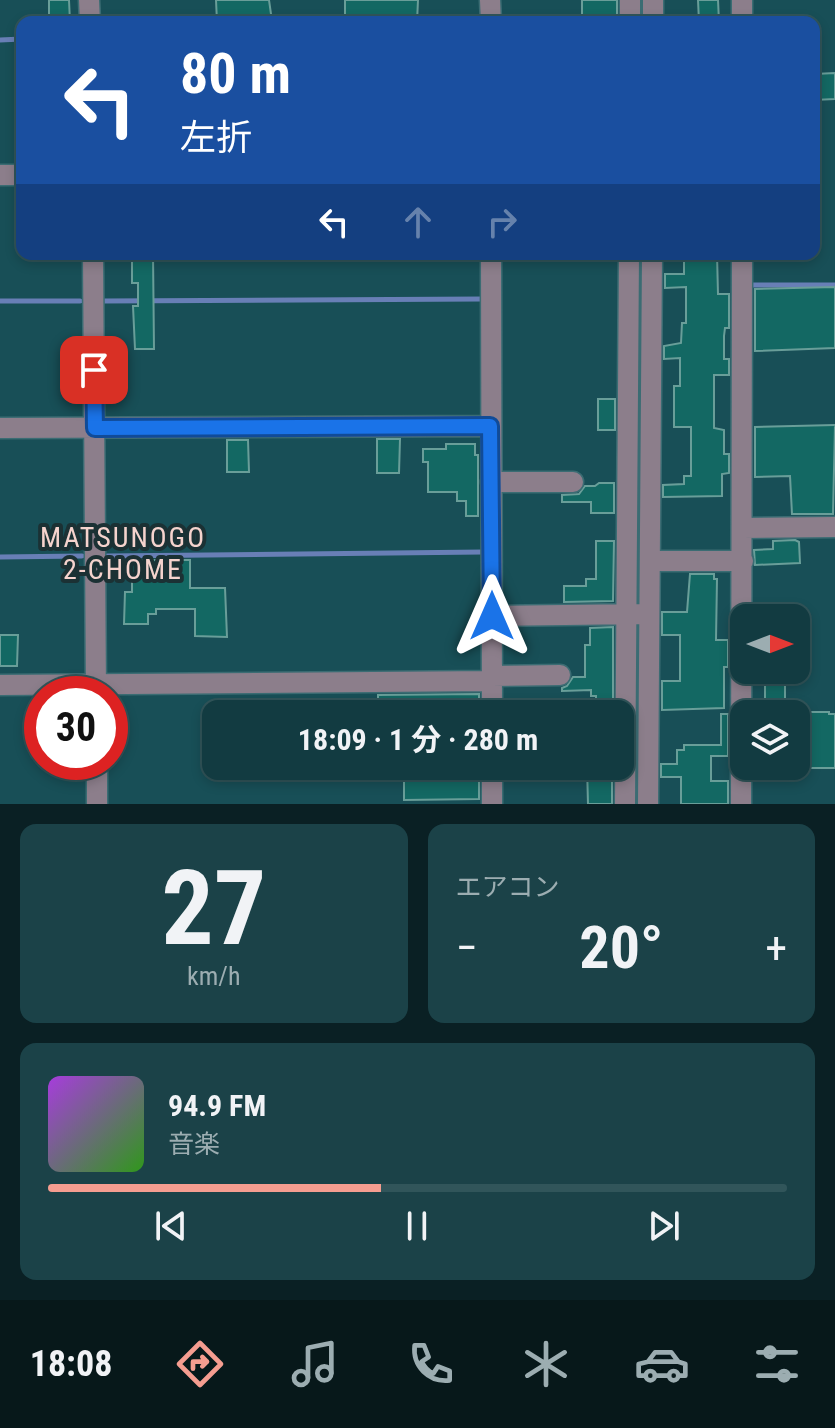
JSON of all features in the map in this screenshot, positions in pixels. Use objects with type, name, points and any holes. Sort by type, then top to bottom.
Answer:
[{"type":"street","points":[[93,260],[96,676]]},
{"type":"street","points":[[491,260],[492,700]]},
{"type":"street","points":[[629,260],[637,614],[648,804]]},
{"type":"street","points":[[625,804],[637,614],[650,561],[652,260]]},
{"type":"street","points":[[741,804],[742,260]]},
{"type":"street","points":[[0,428],[490,426]]},
{"type":"street","points":[[491,482],[573,482]]},
{"type":"street","points":[[743,528],[835,527]]},
{"type":"street","points":[[650,561],[743,561]]},
{"type":"street","points":[[492,616],[637,614]]},
{"type":"street","points":[[128,689],[560,675]]},
{"type":"street","points":[[0,685],[24,686]]},
{"type":"street","points":[[97,780],[97,804]]},
{"type":"street","points":[[492,780],[492,804]]},
{"type":"building","points":[[49,0],[69,0],[70,16],[49,15]]},
{"type":"building","points":[[216,0],[269,0],[271,16],[217,16]]},
{"type":"building","points":[[345,0],[418,0],[417,16],[345,16]]},
{"type":"building","points":[[582,0],[617,0],[617,16],[582,16]]},
{"type":"building","points":[[698,0],[718,0],[719,16],[699,16]]},
{"type":"building","points":[[835,73],[835,99],[820,100],[820,74]]},
{"type":"building","points":[[132,260],[153,260],[154,349],[135,349],[133,306],[138,306],[138,283],[132,283]]},
{"type":"building","points":[[684,260],[717,260],[718,294],[729,294],[729,328],[725,328],[724,359],[729,359],[729,375],[714,375],[714,428],[724,430],[724,454],[729,454],[729,473],[722,474],[722,496],[663,497],[663,485],[684,484],[684,476],[691,476],[691,427],[674,427],[674,386],[680,386],[680,358],[664,359],[664,346],[681,343],[682,323],[686,323],[686,287],[665,288],[665,274],[684,274]]},
{"type":"building","points":[[835,287],[835,348],[755,351],[755,289]]},
{"type":"building","points":[[598,399],[615,399],[615,430],[598,430]]},
{"type":"building","points":[[835,425],[833,514],[792,514],[790,476],[755,477],[755,427]]},
{"type":"building","points":[[377,439],[400,439],[399,473],[377,473]]},
{"type":"building","points":[[227,440],[248,440],[249,472],[227,472]]},
{"type":"building","points":[[446,444],[475,444],[475,455],[478,455],[478,516],[466,516],[466,501],[457,501],[457,492],[428,492],[428,462],[423,462],[423,449],[446,449]]},
{"type":"building","points":[[614,483],[614,513],[591,513],[591,502],[562,502],[562,495],[579,494],[585,486]]},
{"type":"building","points":[[596,541],[614,541],[613,601],[564,602],[564,586],[586,586],[586,579],[596,579]]},
{"type":"building","points":[[773,541],[799,542],[800,563],[755,565],[754,550],[773,549]]},
{"type":"building","points":[[132,560],[190,560],[190,588],[225,588],[227,637],[195,636],[195,609],[156,609],[156,614],[148,614],[148,624],[124,624],[125,592],[132,592]]},
{"type":"building","points":[[690,574],[714,574],[714,579],[717,579],[716,640],[728,640],[728,667],[724,667],[724,708],[662,710],[662,681],[680,681],[680,635],[662,635],[662,612],[687,612]]},
{"type":"building","points":[[613,627],[613,700],[596,700],[596,696],[591,696],[591,690],[562,691],[573,677],[585,677],[585,645],[590,645],[590,628]]},
{"type":"building","points":[[0,635],[18,635],[17,666],[0,666]]},
{"type":"building","points":[[765,684],[785,684],[785,700],[765,700]]},
{"type":"building","points":[[479,694],[479,700],[378,700],[378,695]]},
{"type":"building","points":[[810,712],[835,714],[835,768],[810,768]]},
{"type":"building","points":[[721,714],[728,714],[728,756],[711,756],[711,781],[728,781],[728,804],[681,804],[681,777],[661,777],[661,764],[677,764],[677,750],[684,750],[684,745],[721,745]]},
{"type":"building","points":[[404,780],[479,780],[479,799],[404,800]]},
{"type":"building","points":[[587,780],[612,780],[612,804],[588,804]]},
{"type":"waterway","points":[[640,0],[640,16]]},
{"type":"waterway","points":[[0,40],[16,39]]},
{"type":"waterway","points":[[751,285],[835,285]]},
{"type":"waterway","points":[[103,301],[482,299]]},
{"type":"waterway","points":[[0,301],[80,301]]},
{"type":"waterway","points":[[107,556],[483,552]]},
{"type":"waterway","points":[[0,557],[82,556]]},
{"type":"district","name":"MATSUNOGO 2-CHOME","points":[[123,553]]},
{"type":"route","points":[[94,370],[95,428],[490,426],[492,616]]}]
